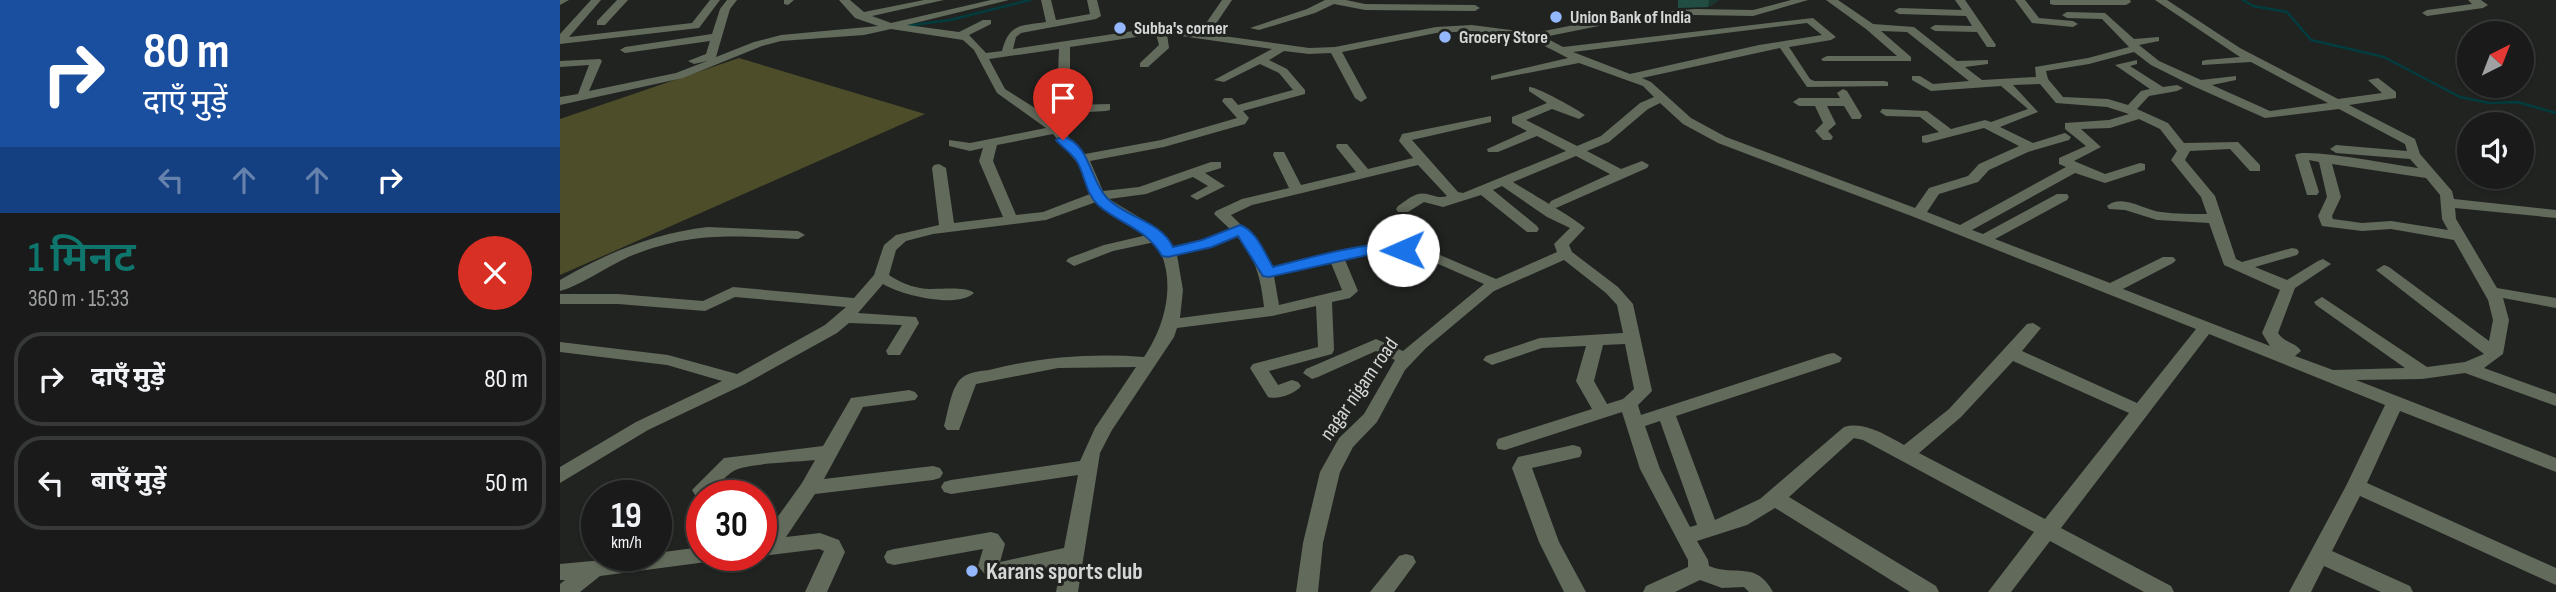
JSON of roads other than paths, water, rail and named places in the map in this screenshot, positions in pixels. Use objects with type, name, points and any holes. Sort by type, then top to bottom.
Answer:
[{"type":"street","points":[[560,41],[596,0]]},
{"type":"street","points":[[601,23],[623,0]]},
{"type":"street","points":[[560,41],[695,26],[715,0]]},
{"type":"street","points":[[622,79],[709,57],[725,9],[732,0]]},
{"type":"street","points":[[844,0],[859,16],[894,26],[969,39],[984,57],[1000,90],[1040,117],[1082,159],[1098,196],[1111,208],[1158,237],[1168,253],[1175,285],[1171,324],[1166,337],[1104,428],[1087,467],[1067,592]]},
{"type":"street","points":[[859,16],[934,0]]},
{"type":"street","points":[[560,101],[679,76],[758,44],[781,38],[864,32],[1004,0]]},
{"type":"street","points":[[1046,0],[1052,23]]},
{"type":"street","points":[[1007,52],[1012,36],[1018,30],[1096,16],[1092,0]]},
{"type":"street","points":[[1203,35],[1227,0]]},
{"type":"street","points":[[1255,28],[1311,11],[1332,0],[1366,7],[1475,8]]},
{"type":"street","points":[[1534,36],[1634,17],[1695,12],[1753,13],[1803,0]]},
{"type":"street","points":[[1827,60],[1907,59],[1870,27],[1831,0]]},
{"type":"street","points":[[1960,0],[1991,45]]},
{"type":"street","points":[[2020,0],[2036,21],[2105,16],[2150,61],[2273,116],[2392,95],[2374,80]]},
{"type":"street","points":[[2160,0],[2252,59],[2413,144],[2414,155],[2444,189],[2449,219],[2457,236],[2493,292],[2501,320],[2495,355],[2491,360],[2468,368],[2339,377],[2272,338],[2270,333],[2288,292],[2287,287]]},
{"type":"street","points":[[2427,13],[2483,5],[2473,0]]},
{"type":"street","points":[[2053,1],[2082,34]]},
{"type":"street","points":[[2053,1],[2126,2]]},
{"type":"street","points":[[1631,77],[1752,49],[1831,39],[1787,4]]},
{"type":"street","points":[[1899,11],[1968,13]]},
{"type":"street","points":[[1562,50],[1809,20]]},
{"type":"street","points":[[959,36],[987,22]]},
{"type":"street","points":[[1870,27],[1906,28],[1979,84]]},
{"type":"street","points":[[1935,28],[1980,29]]},
{"type":"street","points":[[984,57],[1160,30],[1280,49],[1335,50],[1445,29],[1479,29],[1534,36],[1580,59],[1654,88],[1686,121],[1707,133],[2339,377],[2556,465]]},
{"type":"street","points":[[1144,65],[1165,46],[1160,30]]},
{"type":"street","points":[[625,50],[717,37]]},
{"type":"street","points":[[2155,39],[2089,61],[2039,69],[2043,80],[2060,100],[2108,103],[2164,127],[2185,153],[2178,160],[2207,193],[2227,259],[2287,287]]},
{"type":"street","points":[[1064,73],[1065,44]]},
{"type":"street","points":[[1783,45],[1808,83],[1884,84]]},
{"type":"street","points":[[1220,80],[1232,71],[1280,49]]},
{"type":"street","points":[[1335,50],[1361,98]]},
{"type":"street","points":[[1082,159],[1157,145],[1241,121],[1243,118],[1232,105],[1301,92],[1283,71],[1261,59]]},
{"type":"street","points":[[1495,78],[1580,59]]},
{"type":"street","points":[[2206,63],[2252,59]]},
{"type":"street","points":[[560,64],[596,61],[583,92]]},
{"type":"street","points":[[1954,65],[1984,62]]},
{"type":"street","points":[[2160,90],[2128,65],[2109,69],[2145,93],[2177,88]]},
{"type":"street","points":[[1916,78],[1931,88],[2043,80]]},
{"type":"street","points":[[2197,84],[2232,78]]},
{"type":"street","points":[[1991,126],[2030,109],[2004,83]]},
{"type":"street","points":[[1839,85],[1856,116]]},
{"type":"street","points":[[1533,89],[1579,115]]},
{"type":"street","points":[[2140,167],[2105,179],[2064,161],[2095,148],[2069,126],[2110,124],[2135,113],[2145,93]]},
{"type":"street","points":[[1403,209],[1422,197],[1443,203],[1484,190],[1605,139],[1644,106],[1662,97]]},
{"type":"street","points":[[1819,102],[1830,124],[1821,131],[1827,137]]},
{"type":"street","points":[[1799,103],[1848,102]]},
{"type":"street","points":[[1560,106],[1552,105],[1516,118],[1621,174]]},
{"type":"street","points":[[1040,117],[1070,109],[1106,107]]},
{"type":"street","points":[[1886,111],[1923,114],[1948,133]]},
{"type":"street","points":[[1457,197],[1421,160],[1405,141],[1406,137],[1487,119]]},
{"type":"street","points":[[1926,139],[1982,124],[1991,126],[2029,148]]},
{"type":"street","points":[[954,143],[966,147],[1054,130]]},
{"type":"street","points":[[1493,149],[1537,131]]},
{"type":"street","points":[[1919,214],[1931,193],[1973,179],[1984,167],[2029,148],[2065,137]]},
{"type":"street","points":[[991,143],[986,161],[1012,222]]},
{"type":"street","points":[[2182,147],[2232,145],[2255,168]]},
{"type":"street","points":[[1342,147],[1365,174]]},
{"type":"street","points":[[2414,155],[2313,147],[2321,156],[2334,197],[2327,210],[2327,223],[2362,227],[2391,225],[2457,236]]},
{"type":"street","points":[[1279,155],[1297,190]]},
{"type":"street","points":[[2312,192],[2300,156],[2321,156],[2429,174]]},
{"type":"street","points":[[1272,311],[1269,273],[1253,245],[1222,212],[1247,202],[1421,160]]},
{"type":"street","points":[[560,476],[656,418],[739,380],[831,329],[845,318],[881,276],[893,242],[910,234],[1057,214],[1098,196],[1126,194],[1216,165]]},
{"type":"street","points":[[1556,204],[1642,165]]},
{"type":"street","points":[[939,168],[947,228]]},
{"type":"street","points":[[1961,230],[2078,168]]},
{"type":"street","points":[[1195,173],[1218,186],[1197,196]]},
{"type":"street","points":[[1504,182],[1552,215],[1577,226],[1561,244],[1565,254],[1619,296],[1629,315],[1643,391],[1629,403],[1504,444]]},
{"type":"street","points":[[1484,190],[1532,229]]},
{"type":"street","points":[[1984,239],[2062,197]]},
{"type":"street","points":[[2448,203],[2556,214]]},
{"type":"street","points":[[2114,206],[2126,206],[2157,216],[2214,219]]},
{"type":"street","points":[[1168,253],[1207,244],[1240,230]]},
{"type":"street","points":[[560,286],[607,262],[687,234],[711,232],[798,235]]},
{"type":"street","points":[[1074,261],[1103,249],[1158,237]]},
{"type":"street","points":[[1269,273],[1381,247],[1395,248],[1440,261],[1496,284]]},
{"type":"street","points":[[2240,267],[2292,252]]},
{"type":"street","name":"nagar nigam road","points":[[1307,592],[1313,543],[1331,472],[1346,443],[1371,418],[1405,359],[1431,334],[1496,284],[1565,254]]},
{"type":"street","points":[[1171,324],[1272,311],[1350,291],[1336,257]]},
{"type":"street","points":[[2110,289],[2168,260]]},
{"type":"street","points":[[2287,287],[2323,264]]},
{"type":"street","points":[[2385,270],[2495,355]]},
{"type":"street","points":[[881,276],[893,285],[917,293],[966,293]]},
{"type":"street","points":[[560,299],[618,299],[705,306],[733,292],[858,303]]},
{"type":"street","points":[[2493,292],[2556,303]]},
{"type":"street","points":[[1292,386],[1274,393],[1259,368],[1326,351],[1324,299]]},
{"type":"street","points":[[2322,303],[2422,372]]},
{"type":"street","points":[[845,318],[910,320],[911,323],[894,351]]},
{"type":"street","points":[[1999,592],[2207,326]]},
{"type":"street","points":[[1906,454],[1955,413],[2033,328]]},
{"type":"street","points":[[1492,360],[1541,343],[1633,338]]},
{"type":"street","points":[[1596,340],[1585,381],[1603,412]]},
{"type":"street","points":[[1312,373],[1376,344],[1405,359]]},
{"type":"street","points":[[560,347],[668,360],[739,380]]},
{"type":"street","points":[[2011,353],[2140,411]]},
{"type":"street","points":[[1635,423],[1834,358]]},
{"type":"street","points":[[953,426],[965,385],[970,380],[1024,367],[1068,362],[1148,363]]},
{"type":"street","points":[[2468,368],[2556,400]]},
{"type":"street","points":[[777,532],[809,488],[857,402],[909,396]]},
{"type":"street","points":[[2300,592],[2356,486],[2396,401]]},
{"type":"street","points":[[1629,403],[1650,469],[1698,561],[1699,571]]},
{"type":"street","points":[[1665,414],[1709,531]]},
{"type":"street","points":[[1684,536],[1737,523],[1776,499],[1851,431],[1868,434],[2163,592]]},
{"type":"street","points":[[713,480],[731,463],[829,452]]},
{"type":"street","points":[[1573,452],[1525,462],[1522,468],[1549,542],[1574,592]]},
{"type":"street","points":[[951,487],[1087,467]]},
{"type":"street","points":[[809,488],[933,473]]},
{"type":"street","points":[[2356,486],[2556,577]]},
{"type":"street","points":[[1776,499],[1928,592]]},
{"type":"street","points":[[894,557],[991,540],[995,544],[989,566],[995,572],[1075,554]]},
{"type":"street","points":[[777,546],[820,541],[832,546],[835,552],[816,592]]},
{"type":"street","points":[[2319,554],[2402,592]]},
{"type":"street","points":[[1381,592],[1406,562]]},
{"type":"street","points":[[560,572],[581,570]]},
{"type":"street","points":[[565,592],[591,571]]},
{"type":"street","points":[[1667,590],[1699,571]]},
{"type":"street","points":[[1699,571],[1721,580],[1749,578],[1762,592]]},
{"type":"waterway","points":[[906,26],[950,20],[1030,0]]},
{"type":"waterway","points":[[2243,0],[2253,6],[2287,12],[2311,40],[2384,57],[2460,97],[2489,103],[2517,102],[2556,113]]},
{"type":"place","name":"Union Bank of India","points":[[1556,17]]},
{"type":"place","name":"Subba's corner","points":[[1120,28]]},
{"type":"place","name":"Grocery Store","points":[[1445,37]]},
{"type":"place","name":"Karans sports club","points":[[972,571]]}]
